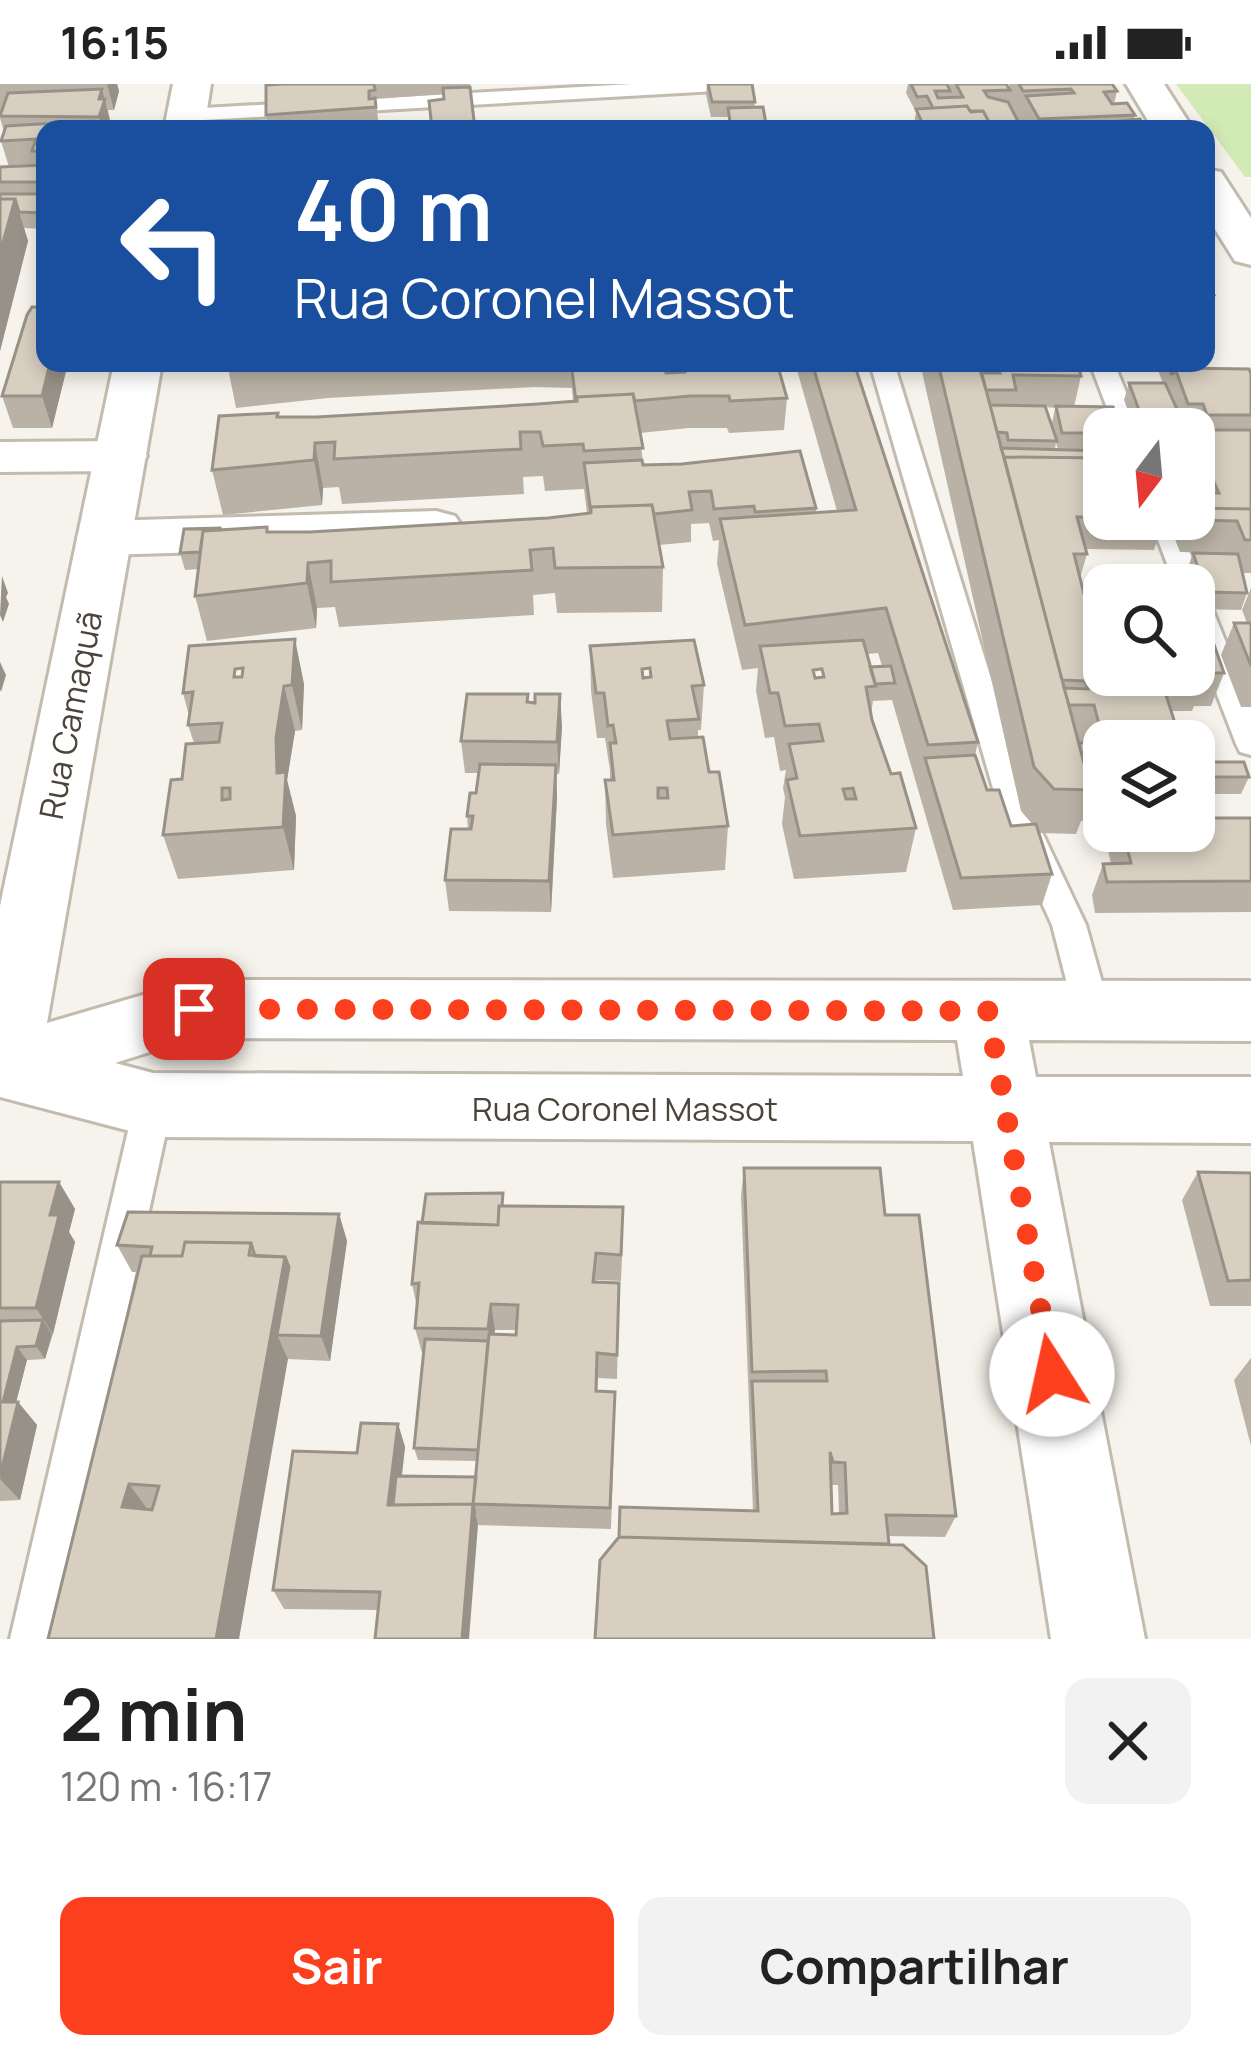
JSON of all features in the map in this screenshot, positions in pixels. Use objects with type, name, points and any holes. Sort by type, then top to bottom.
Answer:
[{"type":"street","points":[[1145,84],[1167,120]]},
{"type":"street","points":[[1215,195],[1251,252]]},
{"type":"street","name":"Rua Camaquã","points":[[2,1067],[137,372]]},
{"type":"street","points":[[0,457],[121,456]]},
{"type":"street","points":[[104,538],[496,526]]},
{"type":"street","points":[[2,1067],[194,1009],[1251,1011]]},
{"type":"street","points":[[988,1011],[1097,1639]]},
{"type":"street","name":"Rua Coronel Massot","points":[[2,1067],[154,1105],[1251,1110]]},
{"type":"lane","points":[[187,109],[734,84]]},
{"type":"lane","points":[[885,372],[1015,809],[1069,925],[1092,1011]]},
{"type":"lane","points":[[1106,372],[1120,408]]},
{"type":"lane","points":[[1215,652],[1251,744]]},
{"type":"lane","points":[[33,1639],[118,1245],[154,1105]]},
{"type":"green space","points":[[1176,84],[1251,84],[1251,177],[1245,177],[1215,137],[1215,120],[1203,120]]},
{"type":"building","points":[[374,84],[369,99],[375,98],[376,107],[266,115],[266,85]]},
{"type":"building","points":[[708,84],[752,84],[755,102],[712,102]]},
{"type":"building","points":[[911,84],[947,84],[950,91],[935,91],[938,98],[963,97],[956,84],[1006,84],[1010,90],[984,91],[988,97],[1008,102],[1017,120],[988,120],[983,111],[970,111],[967,106],[933,108],[927,96],[917,97]]},
{"type":"building","points":[[1019,84],[1112,84],[1117,91],[1104,92],[1112,104],[1127,103],[1135,115],[1039,119],[1026,96],[1074,93],[1071,89],[1023,91]]},
{"type":"building","points":[[470,87],[474,120],[431,120],[429,101],[444,99],[443,88]]},
{"type":"building","points":[[102,89],[99,99],[105,99],[99,117],[0,116],[8,93]]},
{"type":"building","points":[[967,106],[971,112],[983,111],[988,120],[921,120],[916,109]]},
{"type":"building","points":[[763,107],[765,120],[730,120],[728,108]]},
{"type":"building","points":[[36,124],[36,139],[1,141],[6,126]]},
{"type":"building","points":[[36,165],[36,182],[0,182],[0,167]]},
{"type":"building","points":[[0,194],[36,194],[36,213],[19,212],[15,199],[0,199]]},
{"type":"building","points":[[0,199],[15,199],[0,253]]},
{"type":"building","points":[[36,307],[36,372],[48,372],[42,396],[2,396],[27,315]]},
{"type":"building","points":[[1249,369],[1251,415],[1215,415],[1215,408],[1188,404],[1176,372]]},
{"type":"building","points":[[572,372],[780,372],[787,398],[730,401],[729,396],[690,396],[635,401],[633,394],[577,397],[576,401]]},
{"type":"building","points":[[815,372],[857,372],[978,742],[928,745],[886,608],[745,625],[720,519],[856,510]]},
{"type":"building","points":[[940,372],[981,372],[1083,760],[1083,790],[1054,789],[1034,767]]},
{"type":"building","points":[[1080,372],[1081,376],[1013,375],[1016,390],[986,390],[981,373]]},
{"type":"building","points":[[1129,383],[1165,383],[1176,408],[1138,408]]},
{"type":"building","points":[[633,394],[643,448],[584,451],[583,444],[543,446],[540,432],[520,432],[521,449],[334,459],[335,442],[315,443],[314,460],[212,470],[219,416],[278,413],[277,417],[317,417]]},
{"type":"building","points":[[990,405],[1045,406],[1057,441],[1008,440],[1007,433],[997,432]]},
{"type":"building","points":[[1056,406],[1113,407],[1083,408],[1083,433],[1062,433]]},
{"type":"building","points":[[1215,430],[1251,430],[1251,509],[1215,508],[1215,493],[1219,493]]},
{"type":"building","points":[[1001,448],[1083,450],[1083,458],[1004,457]]},
{"type":"building","points":[[800,451],[816,508],[714,509],[711,491],[689,492],[692,510],[654,514],[652,505],[591,507],[591,513],[584,463],[682,464]]},
{"type":"building","points":[[1004,457],[1083,458],[1083,517],[1077,517],[1087,554],[1074,554],[1083,590],[1083,681],[1062,680]]},
{"type":"building","points":[[652,505],[663,567],[555,568],[553,548],[530,550],[532,570],[331,582],[331,561],[308,563],[307,583],[195,596],[203,531],[267,527],[267,532],[310,532],[548,518],[591,513],[591,507]]},
{"type":"building","points":[[1215,508],[1251,509],[1251,540],[1245,540],[1237,521],[1215,521]]},
{"type":"building","points":[[220,528],[203,531],[200,552],[180,553],[184,529]]},
{"type":"building","points":[[1193,553],[1238,554],[1247,593],[1215,592],[1215,564],[1197,564]]},
{"type":"building","points":[[1234,623],[1251,623],[1251,666]]},
{"type":"building","points":[[295,639],[292,685],[284,686],[276,738],[277,773],[286,772],[283,827],[163,835],[171,780],[182,779],[186,744],[219,742],[222,723],[188,725],[193,692],[183,693],[189,646]],"holes":[[[222,788],[230,788],[230,799],[222,800]]]},
{"type":"building","points":[[694,640],[704,685],[692,686],[699,719],[667,721],[670,739],[703,737],[709,772],[719,772],[728,826],[613,835],[605,780],[614,780],[610,743],[616,743],[613,725],[608,726],[604,693],[596,693],[590,646]],"holes":[[[658,788],[667,788],[668,798],[658,798]]]},
{"type":"building","points":[[863,640],[876,686],[866,687],[872,720],[891,774],[900,773],[916,828],[800,836],[787,780],[797,778],[789,744],[823,741],[819,724],[785,726],[778,693],[770,693],[760,646]],"holes":[[[853,788],[856,799],[846,799],[843,789]]]},
{"type":"building","points":[[1215,648],[1224,673],[1215,673]]},
{"type":"building","points":[[891,666],[895,683],[875,684],[870,667]]},
{"type":"building","points":[[1064,688],[1083,689],[1083,696],[1166,696],[1174,720],[1098,720],[1094,705],[1069,705]]},
{"type":"building","points":[[467,694],[528,694],[527,702],[535,703],[535,694],[560,694],[557,742],[461,741]]},
{"type":"building","points":[[975,755],[987,790],[999,790],[1011,826],[1036,824],[1052,874],[961,878],[925,758]]},
{"type":"building","points":[[1215,762],[1244,762],[1249,777],[1215,777]]},
{"type":"building","points":[[480,764],[556,765],[549,881],[445,880],[451,829],[471,829],[473,816],[467,816],[470,793],[476,793]]},
{"type":"building","points":[[1215,818],[1251,818],[1251,881],[1107,882],[1103,864],[1131,863],[1128,852],[1215,852]]},
{"type":"building","points":[[744,1168],[880,1168],[885,1215],[919,1215],[956,1516],[886,1515],[889,1544],[619,1537],[620,1507],[758,1511],[752,1381],[827,1381],[826,1371],[752,1372]],"holes":[[[830,1452],[833,1462],[845,1463],[847,1513],[832,1514]]]},
{"type":"building","points":[[1198,1172],[1251,1173],[1251,1280],[1228,1281]]},
{"type":"building","points":[[0,1182],[59,1182],[50,1215],[59,1215],[36,1308],[0,1308]]},
{"type":"building","points":[[503,1193],[498,1225],[422,1223],[426,1194]]},
{"type":"building","points":[[499,1206],[623,1207],[621,1255],[596,1253],[593,1282],[619,1283],[617,1355],[597,1353],[596,1391],[615,1392],[610,1508],[473,1504],[489,1334],[516,1335],[518,1305],[491,1304],[488,1329],[415,1328],[419,1283],[412,1284],[418,1222],[498,1225]]},
{"type":"building","points":[[128,1212],[339,1214],[321,1336],[277,1335],[289,1267],[285,1257],[255,1256],[251,1243],[185,1242],[182,1256],[150,1256],[152,1247],[117,1245]]},
{"type":"building","points":[[185,1242],[251,1243],[249,1255],[285,1257],[216,1639],[48,1639],[142,1256],[182,1256]],"holes":[[[129,1484],[159,1486],[152,1510],[122,1507]]]},
{"type":"building","points":[[43,1320],[36,1346],[17,1347],[0,1402],[0,1321]]},
{"type":"building","points":[[425,1339],[488,1341],[478,1450],[414,1448]]},
{"type":"building","points":[[0,1402],[18,1402],[0,1476]]},
{"type":"building","points":[[361,1423],[398,1424],[388,1505],[473,1504],[462,1639],[375,1639],[380,1592],[273,1590],[293,1451],[357,1453]]},
{"type":"building","points":[[396,1476],[476,1477],[473,1504],[393,1505]]},
{"type":"building","points":[[619,1537],[903,1545],[926,1566],[934,1639],[595,1639],[600,1560]]},
{"type":"route","points":[[194,1009],[988,1011],[1052,1374]]}]
